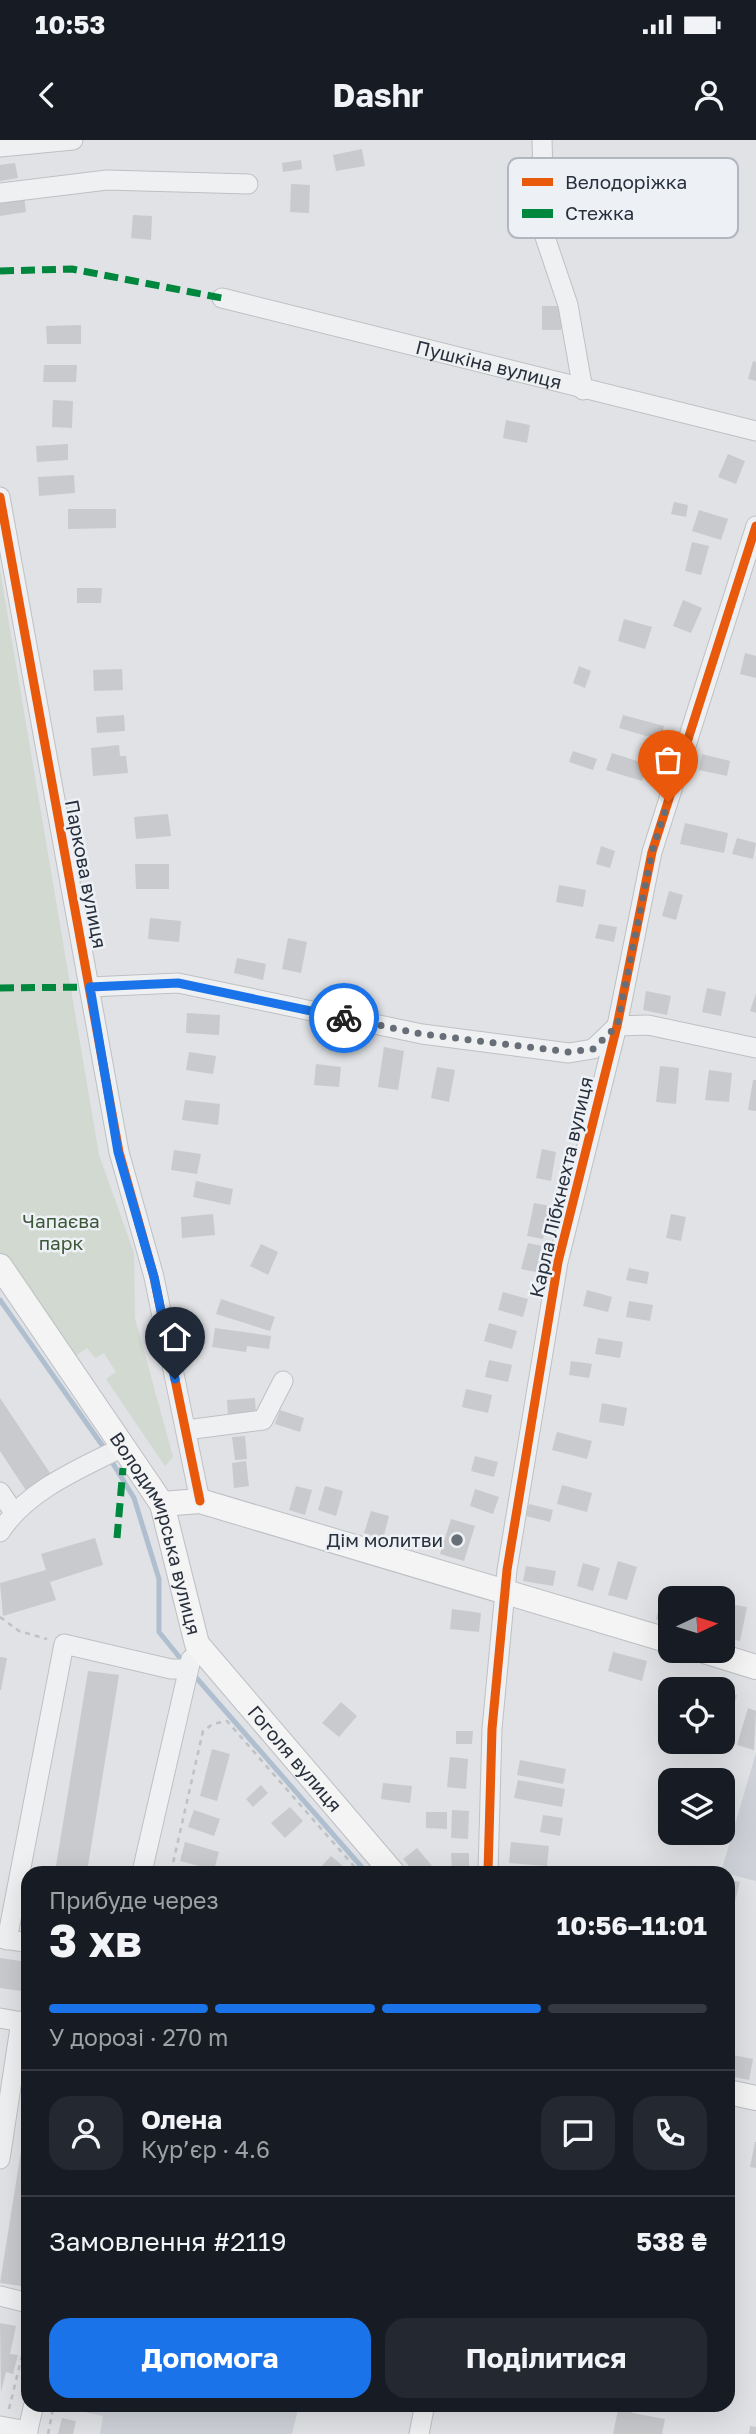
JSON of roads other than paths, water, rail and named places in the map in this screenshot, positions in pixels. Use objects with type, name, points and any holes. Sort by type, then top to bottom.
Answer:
[{"type":"main road","name":"Володимирська вулиця","points":[[0,1266],[162,1504],[197,1644]]},
{"type":"main road","points":[[162,1504],[200,1502],[658,1637]]},
{"type":"main road","name":"Гоголя вулиця","points":[[197,1644],[387,1866]]},
{"type":"main road","points":[[735,1661],[756,1667]]},
{"type":"main road","points":[[735,2094],[756,2098]]},
{"type":"street","points":[[0,147],[73,140]]},
{"type":"street","points":[[542,140],[543,158]]},
{"type":"street","points":[[0,193],[107,180],[248,184]]},
{"type":"street","points":[[545,238],[568,305],[583,390]]},
{"type":"street","name":"Пушкіна вулиця","points":[[222,298],[756,431]]},
{"type":"street","name":"Паркова вулиця","points":[[0,496],[118,1152],[154,1277],[200,1502]]},
{"type":"street","name":"Карла Лібкнехта вулиця","points":[[488,1866],[492,1729],[506,1592],[558,1262],[617,1026],[652,852],[756,526]]},
{"type":"street","points":[[90,987],[178,983],[422,1034],[569,1052],[593,1049],[617,1026],[648,1025],[756,1048]]},
{"type":"street","points":[[186,1430],[263,1420],[283,1381]]},
{"type":"street","points":[[0,1532],[13,1511],[79,1469],[125,1446]]},
{"type":"street","points":[[0,1492],[13,1511]]},
{"type":"street","points":[[21,1942],[3,1939],[64,1644],[171,1669],[187,1669]]},
{"type":"street","name":"Володимирська вулиця","points":[[143,1866],[187,1669],[197,1644]]},
{"type":"street","points":[[0,2018],[21,2022]]},
{"type":"street","points":[[0,2159],[21,2039]]},
{"type":"street","points":[[0,2296],[21,2301]]},
{"type":"street","points":[[2,2426],[27,2433],[32,2412]]},
{"type":"street","points":[[419,2434],[423,2412]]},
{"type":"waterway","points":[[0,1300],[102,1445]]},
{"type":"waterway","points":[[112,1462],[134,1498],[159,1579],[159,1632],[185,1664]]},
{"type":"waterway","points":[[193,1674],[361,1866]]},
{"type":"place","name":"Дім молитви","points":[[457,1540]]},
{"type":"park label","name":"Чапаєва парк","points":[[61,1232]]}]
